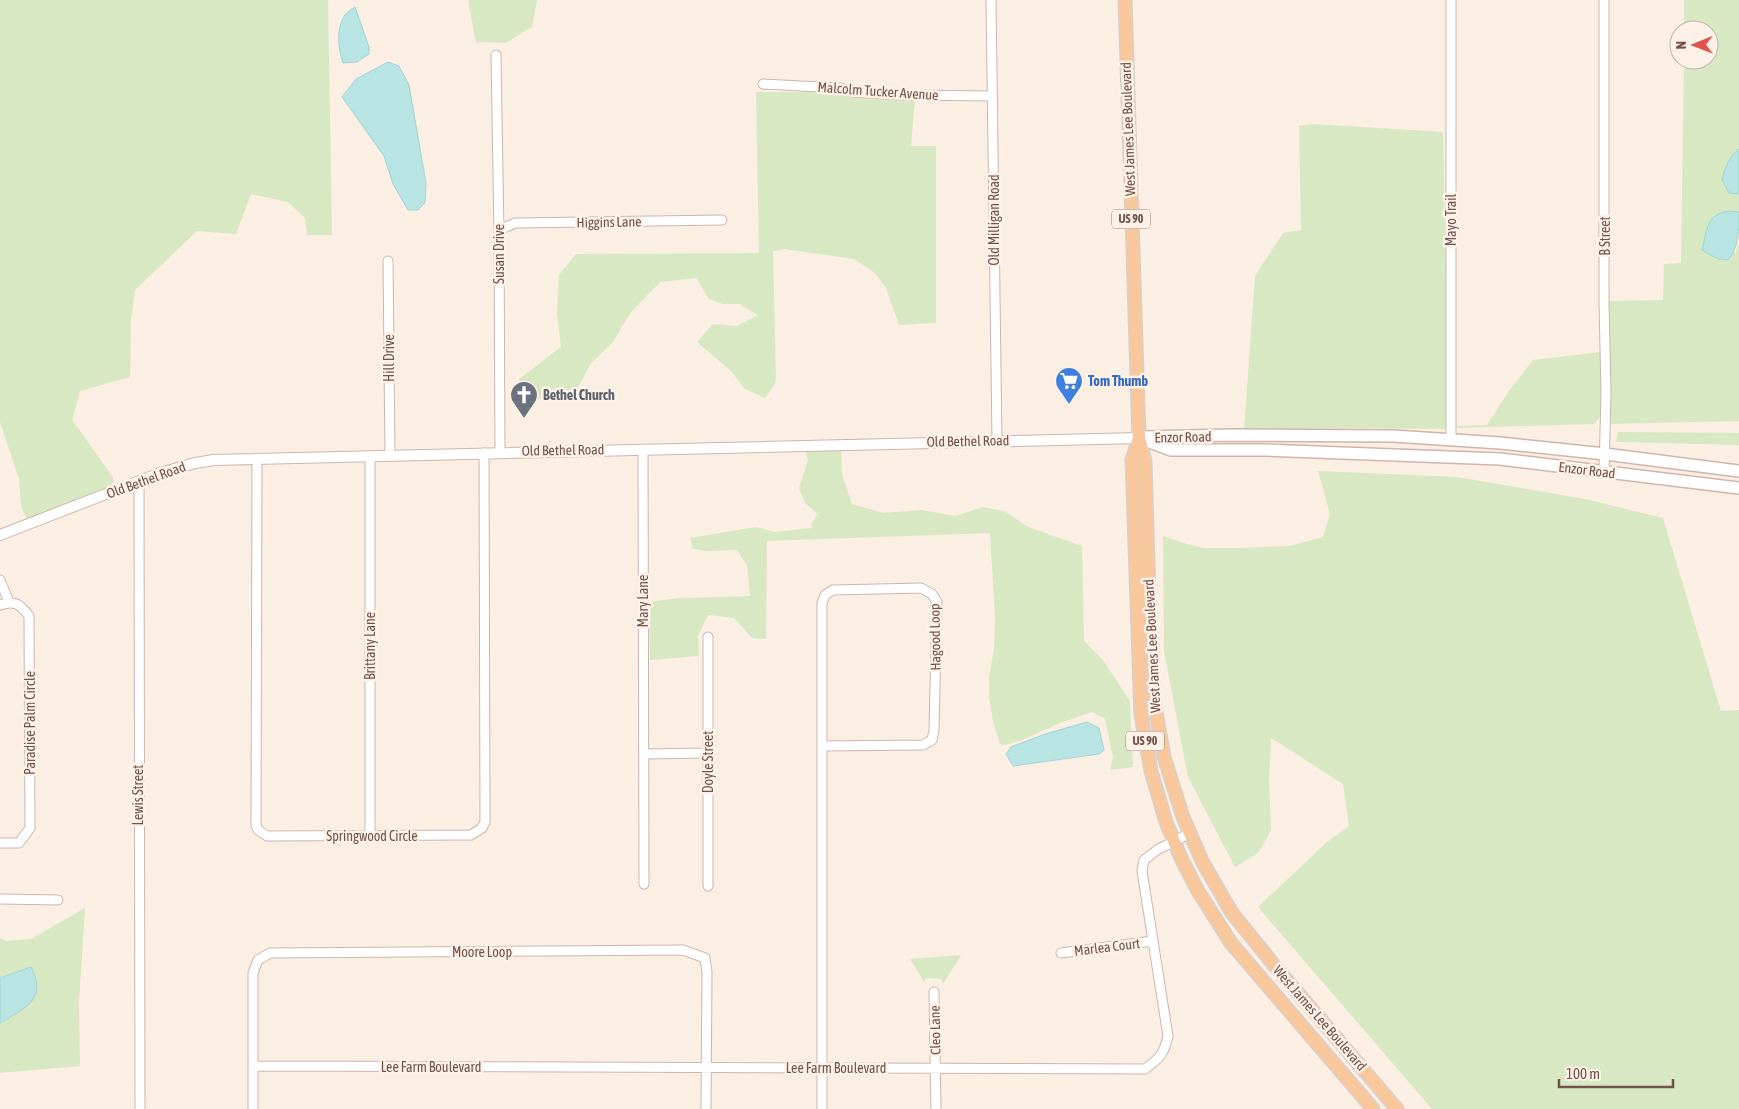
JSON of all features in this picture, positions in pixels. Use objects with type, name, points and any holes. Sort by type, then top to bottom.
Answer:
[{"type":"main road","name":"West James Lee Boulevard","points":[[1125,0],[1139,438],[1145,461],[1149,600],[1155,706],[1164,757],[1180,807],[1202,861],[1232,912],[1258,946],[1397,1109]]},
{"type":"main road","name":"Enzor Road","points":[[1139,438],[1230,435],[1384,436],[1605,454],[1737,470]]},
{"type":"main road","name":"West James Lee Boulevard","points":[[1139,438],[1132,460],[1141,714],[1151,771],[1164,815],[1188,872],[1211,914],[1231,943],[1373,1109]]},
{"type":"main road","name":"Enzor Road","points":[[1139,438],[1171,450],[1263,450],[1500,459],[1736,488]]},
{"type":"street","name":"Old Milligan Road","points":[[991,0],[997,441]]},
{"type":"street","name":"Mayo Trail","points":[[1451,0],[1451,440]]},
{"type":"street","name":"B Street","points":[[1604,0],[1604,303],[1606,392],[1604,472]]},
{"type":"street","name":"Susan Drive","points":[[496,55],[500,452]]},
{"type":"street","name":"Malcolm Tucker Avenue","points":[[763,84],[840,88],[853,92],[904,95],[992,96]]},
{"type":"street","name":"Higgins Lane","points":[[499,233],[514,223],[722,220]]},
{"type":"street","name":"Hill Drive","points":[[388,261],[390,455]]},
{"type":"street","name":"Old Bethel Road","points":[[0,536],[177,467],[214,460],[643,448],[1139,438]]},
{"type":"street","name":"Mary Lane","points":[[643,448],[644,884]]},
{"type":"street","name":"Springwood Circle","points":[[257,458],[256,825],[258,830],[267,836],[471,835],[482,828],[484,822],[484,453]]},
{"type":"street","name":"Brittany Lane","points":[[370,456],[370,836]]},
{"type":"street","name":"Lewis Street","points":[[138,482],[140,1109]]},
{"type":"street","points":[[0,580],[10,602],[0,605]]},
{"type":"street","name":"Hagood Loop","points":[[822,746],[923,745],[932,740],[934,730],[937,602],[932,594],[921,588],[833,590],[825,595],[822,603],[822,746],[822,1109]]},
{"type":"street","name":"Paradise Palm Circle","points":[[0,843],[19,843],[30,828],[29,616],[21,606],[10,602]]},
{"type":"street","name":"Doyle Street","points":[[708,637],[708,886]]},
{"type":"street","points":[[644,754],[708,753]]},
{"type":"street","name":"Lee Farm Boulevard","points":[[253,1066],[1145,1069],[1158,1060],[1164,1051],[1168,1036],[1142,871],[1144,860],[1157,850],[1190,833]]},
{"type":"street","points":[[0,899],[58,900]]},
{"type":"street","name":"Marlea Court","points":[[1061,953],[1153,941]]},
{"type":"street","name":"Moore Loop","points":[[253,1109],[253,973],[258,960],[270,953],[683,950],[705,958],[707,972],[706,1109]]},
{"type":"street","name":"Cleo Lane","points":[[934,992],[936,1068]]},
{"type":"street","points":[[1285,1006],[1299,994]]},
{"type":"street","points":[[936,1068],[936,1109]]},
{"type":"green space","points":[[0,0],[328,0],[332,235],[307,235],[305,218],[288,202],[251,194],[236,234],[197,231],[135,290],[131,320],[130,377],[80,391],[72,420],[113,477],[114,487],[28,521],[21,506],[19,479],[0,422]]},
{"type":"green space","points":[[468,0],[537,0],[532,27],[506,43],[476,42]]},
{"type":"green space","points":[[1684,0],[1739,0],[1739,149],[1734,153],[1729,193],[1739,194],[1739,212],[1729,211],[1735,254],[1739,243],[1739,421],[1606,424],[1610,410],[1609,301],[1663,300],[1664,264],[1681,263],[1684,70],[1719,70],[1719,20],[1684,20]]},
{"type":"green space","points":[[756,92],[836,92],[915,99],[911,146],[936,146],[936,323],[899,325],[886,288],[875,273],[854,259],[785,249],[773,251],[776,379],[775,384],[765,398],[745,389],[730,370],[697,342],[713,324],[737,326],[758,315],[739,304],[723,304],[709,299],[696,278],[660,282],[631,312],[612,343],[591,363],[576,391],[553,399],[530,398],[519,379],[561,347],[557,313],[559,275],[576,254],[759,253]]},
{"type":"green space","points":[[1313,124],[1443,132],[1449,429],[1345,428],[1244,430],[1255,276],[1283,233],[1301,230],[1299,126]]},
{"type":"green space","points":[[1601,352],[1601,410],[1599,419],[1594,424],[1457,428],[1457,426],[1487,425],[1509,391],[1533,360]]},
{"type":"green space","points":[[1618,432],[1739,433],[1739,445],[1616,442]]},
{"type":"green space","points":[[805,448],[841,450],[842,474],[852,504],[883,513],[922,510],[955,516],[983,507],[1004,511],[1028,527],[1082,546],[1084,641],[1103,660],[1130,701],[1133,767],[1110,770],[1113,757],[1105,719],[1092,712],[1060,723],[1020,741],[1004,745],[1000,744],[993,721],[989,696],[989,677],[994,650],[995,616],[990,533],[767,541],[766,639],[752,638],[734,618],[708,615],[698,636],[699,656],[650,660],[649,602],[679,598],[750,596],[747,565],[737,550],[707,551],[693,549],[690,538],[756,527],[775,532],[812,528],[811,524],[818,514],[805,503],[799,488],[808,460]]},
{"type":"green space","points":[[1318,471],[1457,477],[1585,499],[1663,518],[1721,711],[1739,710],[1739,1109],[1432,1109],[1258,907],[1327,842],[1349,826],[1343,784],[1271,738],[1269,782],[1271,830],[1259,852],[1235,867],[1188,777],[1164,651],[1163,536],[1203,548],[1289,546],[1323,537],[1330,514]]},
{"type":"green space","points":[[85,908],[79,1003],[80,1066],[0,1073],[0,1023],[18,1013],[31,1002],[37,988],[36,978],[31,967],[0,978],[0,938],[6,941],[31,939]]},
{"type":"green space","points":[[961,955],[943,984],[941,979],[926,978],[924,982],[910,959]]},
{"type":"water","points":[[355,7],[369,47],[369,54],[357,62],[343,63],[339,45],[340,26],[346,14]]},
{"type":"water","points":[[388,62],[399,66],[409,85],[426,183],[425,203],[418,210],[408,210],[393,184],[384,156],[342,97],[356,79]]},
{"type":"water","points":[[1739,149],[1739,194],[1729,193],[1722,180],[1728,163]]},
{"type":"water","points":[[1729,211],[1739,212],[1736,244],[1728,260],[1718,259],[1702,250],[1705,236],[1712,219],[1721,213]]},
{"type":"water","points":[[1087,722],[1099,728],[1104,750],[1099,754],[1013,766],[1006,754],[1011,747],[1045,734]]},
{"type":"water","points":[[31,967],[36,978],[37,988],[35,995],[31,1002],[18,1013],[0,1023],[0,978]]},
{"type":"place","name":"Tom Thumb","points":[[1069,405]]},
{"type":"place","name":"Bethel Church","points":[[524,419]]}]
